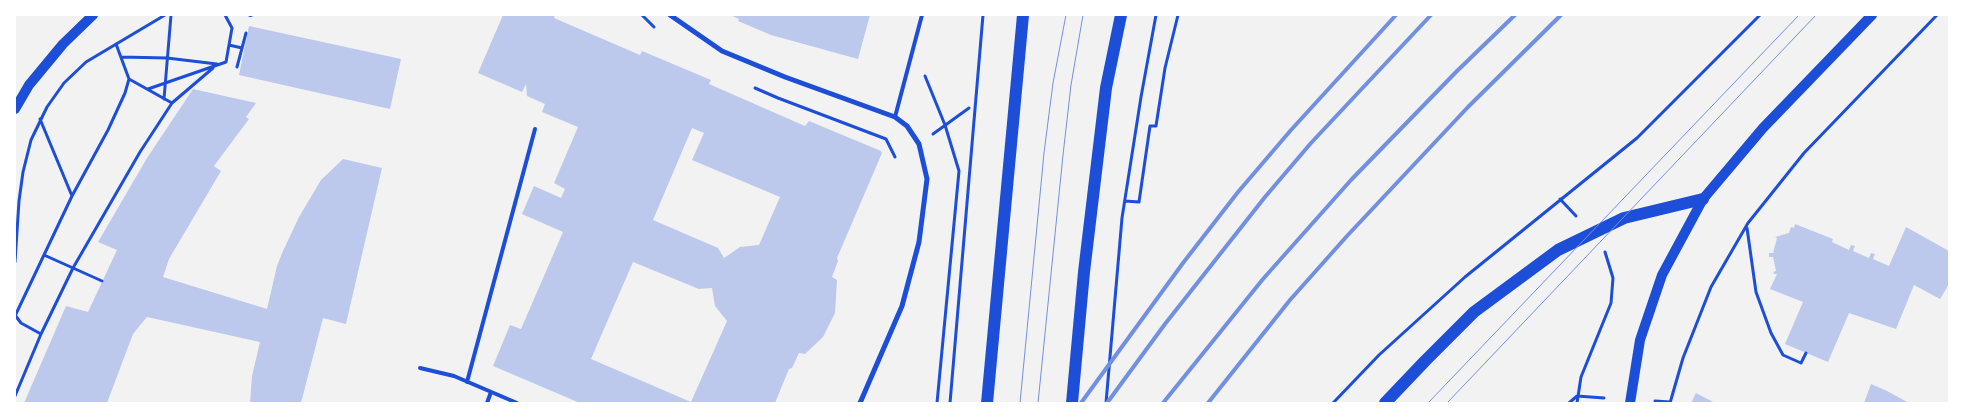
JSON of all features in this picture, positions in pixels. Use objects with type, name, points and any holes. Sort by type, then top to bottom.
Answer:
[{"type":"main road","points":[[15,109],[29,85],[64,44],[93,15]]},
{"type":"main road","points":[[986,403],[1023,15]]},
{"type":"main road","points":[[1072,403],[1084,272],[1106,88],[1121,15]]},
{"type":"main road","points":[[1630,403],[1640,340],[1662,274],[1703,199],[1763,128],[1872,15]]},
{"type":"main road","points":[[1385,403],[1474,312],[1558,250],[1624,218],[1703,199]]},
{"type":"street","points":[[670,15],[722,51],[785,77],[895,117],[907,126],[919,144],[927,179],[925,207],[919,242],[902,306],[860,403]]},
{"type":"lane","points":[[895,117],[922,15]]},
{"type":"lane","points":[[466,382],[536,129]]},
{"type":"lane","points":[[420,368],[454,376],[518,403]]},
{"type":"lane","points":[[487,403],[491,392]]},
{"type":"path","points":[[15,262],[18,201],[22,172],[31,140],[40,119],[55,94],[86,62],[165,15]]},
{"type":"path","points":[[164,98],[171,15]]},
{"type":"path","points":[[148,89],[226,62],[232,28],[225,15]]},
{"type":"path","points":[[237,67],[251,15]]},
{"type":"path","points":[[950,403],[983,15]]},
{"type":"path","points":[[1106,403],[1122,218],[1156,15]]},
{"type":"path","points":[[1125,201],[1139,202],[1150,126],[1156,126],[1165,68],[1178,15]]},
{"type":"path","points":[[1333,403],[1378,355],[1465,276],[1637,138],[1760,15]]},
{"type":"path","points":[[1655,401],[1670,402],[1683,358],[1711,287],[1746,226],[1804,152],[1937,15]]},
{"type":"path","points":[[116,44],[129,79],[172,103]]},
{"type":"path","points":[[229,45],[242,48]]},
{"type":"path","points":[[120,57],[167,58],[220,64]]},
{"type":"path","points":[[15,396],[41,334],[73,268],[140,152],[172,103],[215,66]]},
{"type":"path","points":[[927,68],[925,76],[945,125],[959,171],[937,403]]},
{"type":"path","points":[[41,334],[21,323],[15,316],[72,196],[114,116],[129,79]]},
{"type":"path","points":[[945,125],[969,108]]},
{"type":"path","points":[[36,115],[40,119],[72,196]]},
{"type":"path","points":[[1560,199],[1581,221]]},
{"type":"path","points":[[1746,226],[1756,292],[1771,333],[1783,355],[1801,363],[1806,353]]},
{"type":"path","points":[[1577,403],[1581,377],[1611,303],[1613,278],[1604,251]]},
{"type":"path","points":[[44,255],[102,281]]},
{"type":"path","points":[[1569,403],[1577,396],[1604,398]]},
{"type":"building","points":[[503,15],[555,15],[554,18],[640,55],[642,51],[711,80],[709,84],[805,126],[809,121],[881,151],[882,153],[837,258],[838,261],[832,277],[837,280],[835,313],[823,337],[805,354],[799,353],[792,368],[789,369],[775,403],[580,403],[493,366],[510,325],[521,329],[563,232],[522,214],[534,186],[561,198],[565,189],[554,183],[578,127],[542,112],[545,104],[527,96],[526,84],[522,92],[478,73]],"holes":[[[692,128],[704,133],[692,160],[780,197],[759,245],[740,247],[724,258],[718,248],[653,220]],[[633,262],[699,289],[712,288],[715,306],[727,321],[691,402],[591,359]]]},
{"type":"building","points":[[730,15],[870,15],[858,59],[771,35],[738,21],[739,19]]},
{"type":"building","points":[[249,26],[401,59],[390,109],[239,75]]},
{"type":"building","points":[[193,89],[256,103],[246,117],[249,119],[214,166],[221,171],[169,259],[163,277],[267,309],[277,266],[283,251],[299,217],[321,180],[343,159],[382,168],[346,324],[323,318],[301,403],[250,403],[252,376],[260,342],[147,317],[133,334],[107,403],[24,403],[66,306],[88,312],[117,250],[98,242],[147,158]]},
{"type":"building","points":[[1795,224],[1833,239],[1832,242],[1849,250],[1851,245],[1855,246],[1853,251],[1869,258],[1871,253],[1875,254],[1873,259],[1889,266],[1906,227],[1949,251],[1949,284],[1940,299],[1914,285],[1896,329],[1849,313],[1828,362],[1785,344],[1803,302],[1770,289],[1777,274],[1773,272],[1776,271],[1773,257],[1769,257],[1769,253],[1773,253],[1777,238],[1775,237],[1789,233],[1791,227],[1794,228]]},
{"type":"building","points":[[1871,384],[1887,391],[1909,403],[1864,403]]},
{"type":"building","points":[[1696,393],[1715,403],[1691,403]]},
{"type":"tram line","points":[[1020,403],[1044,153],[1053,83],[1066,15]]},
{"type":"tram line","points":[[1038,403],[1071,85],[1083,15]]},
{"type":"tram line","points":[[1428,403],[1799,15]]},
{"type":"tram line","points":[[1447,403],[1816,15]]},
{"type":"railway","points":[[1081,403],[1183,263],[1238,192],[1291,130],[1396,15]]},
{"type":"railway","points":[[1107,403],[1165,324],[1265,197],[1311,143],[1431,15]]},
{"type":"railway","points":[[1163,403],[1263,279],[1351,180],[1457,71],[1515,15]]},
{"type":"railway","points":[[1208,403],[1290,300],[1347,236],[1468,107],[1561,15]]}]
